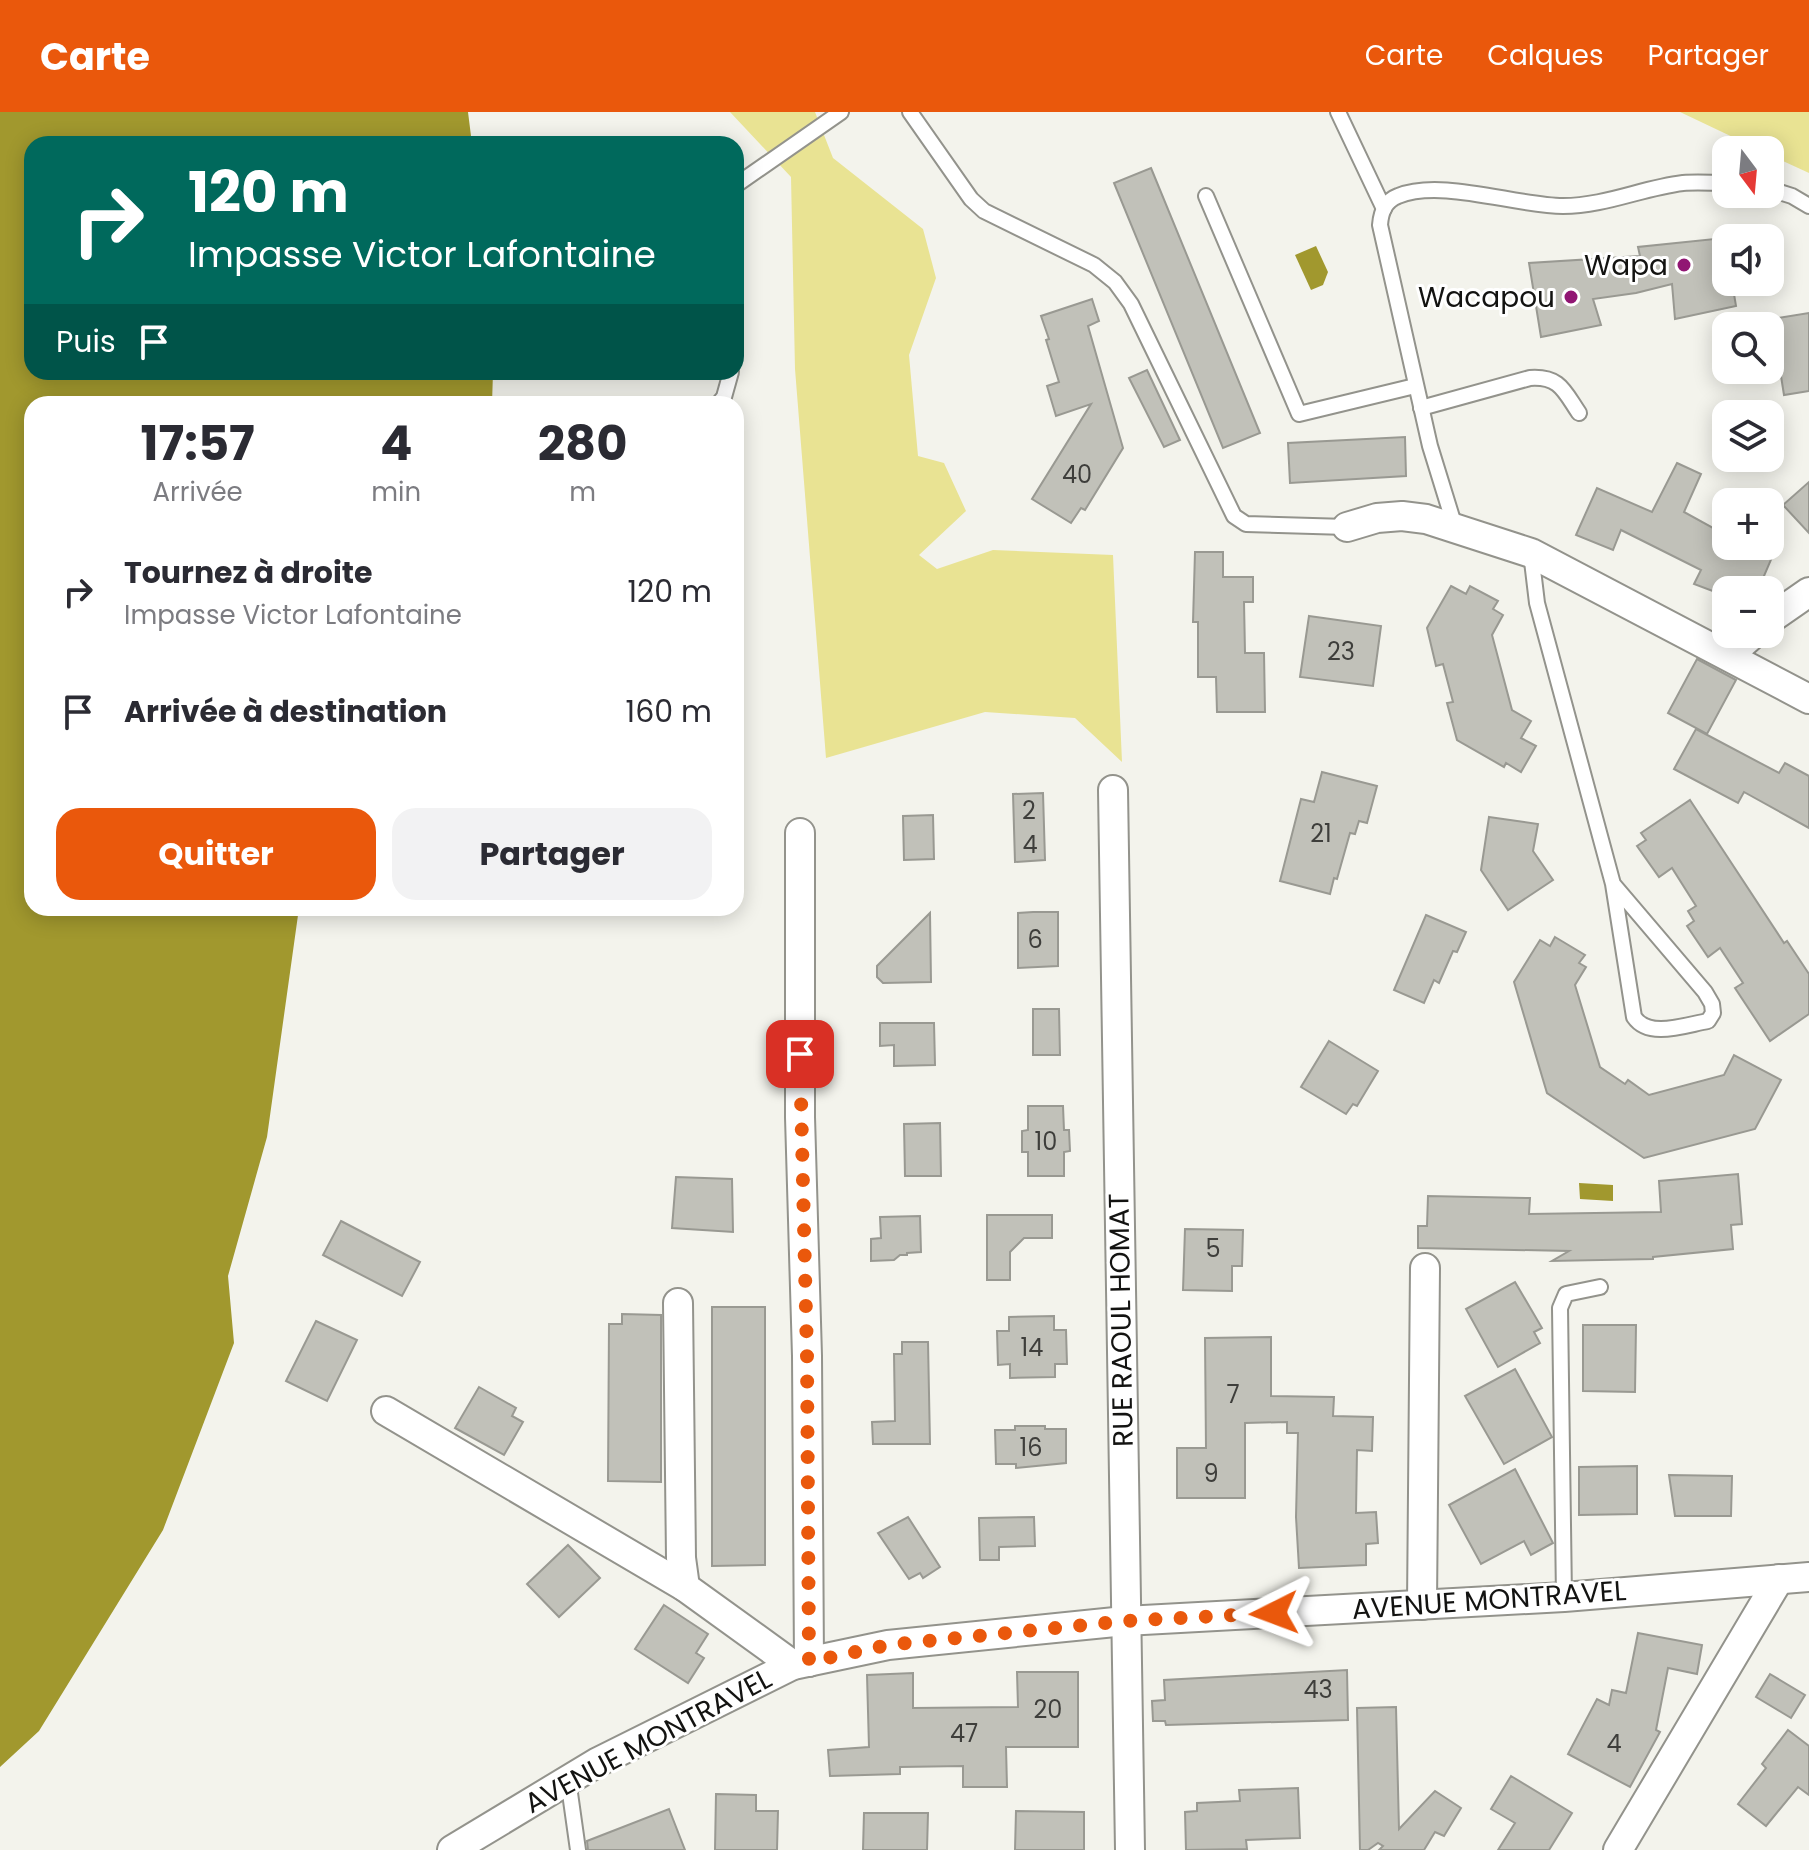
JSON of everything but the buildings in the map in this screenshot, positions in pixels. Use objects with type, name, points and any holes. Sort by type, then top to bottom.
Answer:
[{"type":"street","points":[[1347,527],[1377,518],[1402,516],[1426,519],[1531,553],[1809,699]]},
{"type":"street","points":[[1784,609],[1809,592]]},
{"type":"street","points":[[1729,655],[1737,648]]},
{"type":"street","name":"RUE RAOUL HOMAT","points":[[1113,790],[1130,1850]]},
{"type":"street","points":[[800,833],[800,1117],[807,1356],[801,1664]]},
{"type":"street","points":[[1422,1605],[1425,1268]]},
{"type":"street","points":[[678,1303],[681,1558],[685,1587]]},
{"type":"street","points":[[386,1411],[685,1587],[801,1664]]},
{"type":"street","name":"AVENUE MONTRAVEL","points":[[452,1850],[568,1779],[801,1664],[888,1645],[1125,1621],[1564,1597],[1809,1577]]},
{"type":"street","points":[[1618,1850],[1779,1579]]},
{"type":"lane","points":[[744,179],[841,112]]},
{"type":"lane","points":[[910,112],[971,199],[984,211],[1094,265],[1115,282],[1131,304],[1234,516],[1246,524],[1347,527]]},
{"type":"lane","points":[[1338,112],[1384,209]]},
{"type":"lane","points":[[1455,527],[1415,386],[1380,225],[1388,202],[1399,195],[1428,191],[1470,192],[1560,206],[1597,204],[1682,183],[1712,183]]},
{"type":"lane","points":[[1784,193],[1809,206]]},
{"type":"lane","points":[[1206,196],[1299,414],[1415,386]]},
{"type":"lane","points":[[1421,408],[1530,378],[1542,378],[1559,384],[1579,413]]},
{"type":"lane","points":[[1531,553],[1537,603],[1613,884],[1634,1017],[1640,1026],[1651,1030],[1708,1021],[1713,1013],[1705,992],[1613,884]]},
{"type":"lane","points":[[1564,1597],[1560,1308],[1566,1294],[1600,1287]]},
{"type":"lane","points":[[568,1779],[578,1850]]},
{"type":"shaded area","points":[[0,112],[468,112],[471,136],[24,136],[24,380],[493,380],[492,396],[24,396],[24,916],[298,916],[267,1137],[228,1276],[234,1343],[163,1530],[39,1731],[0,1767]]},
{"type":"shaded area","points":[[730,112],[815,112],[833,158],[923,229],[936,278],[909,355],[918,456],[944,463],[966,511],[919,555],[937,569],[993,550],[1113,555],[1122,762],[1075,718],[985,712],[826,758],[795,369],[791,177]]},
{"type":"shaded area","points":[[1680,112],[1809,112],[1809,173],[1784,161],[1784,136],[1731,136]]},
{"type":"shaded area","points":[[1316,246],[1328,272],[1323,285],[1311,290],[1295,255]]},
{"type":"shaded area","points":[[1579,1183],[1613,1185],[1613,1201],[1580,1199]]},
{"type":"place","name":"Wapa","points":[[1684,265]]},
{"type":"place","name":"Wacapou","points":[[1571,297]]},
{"type":"route","points":[[800,1054],[807,1356],[809,1662],[888,1645],[1125,1621],[1274,1613]]}]
